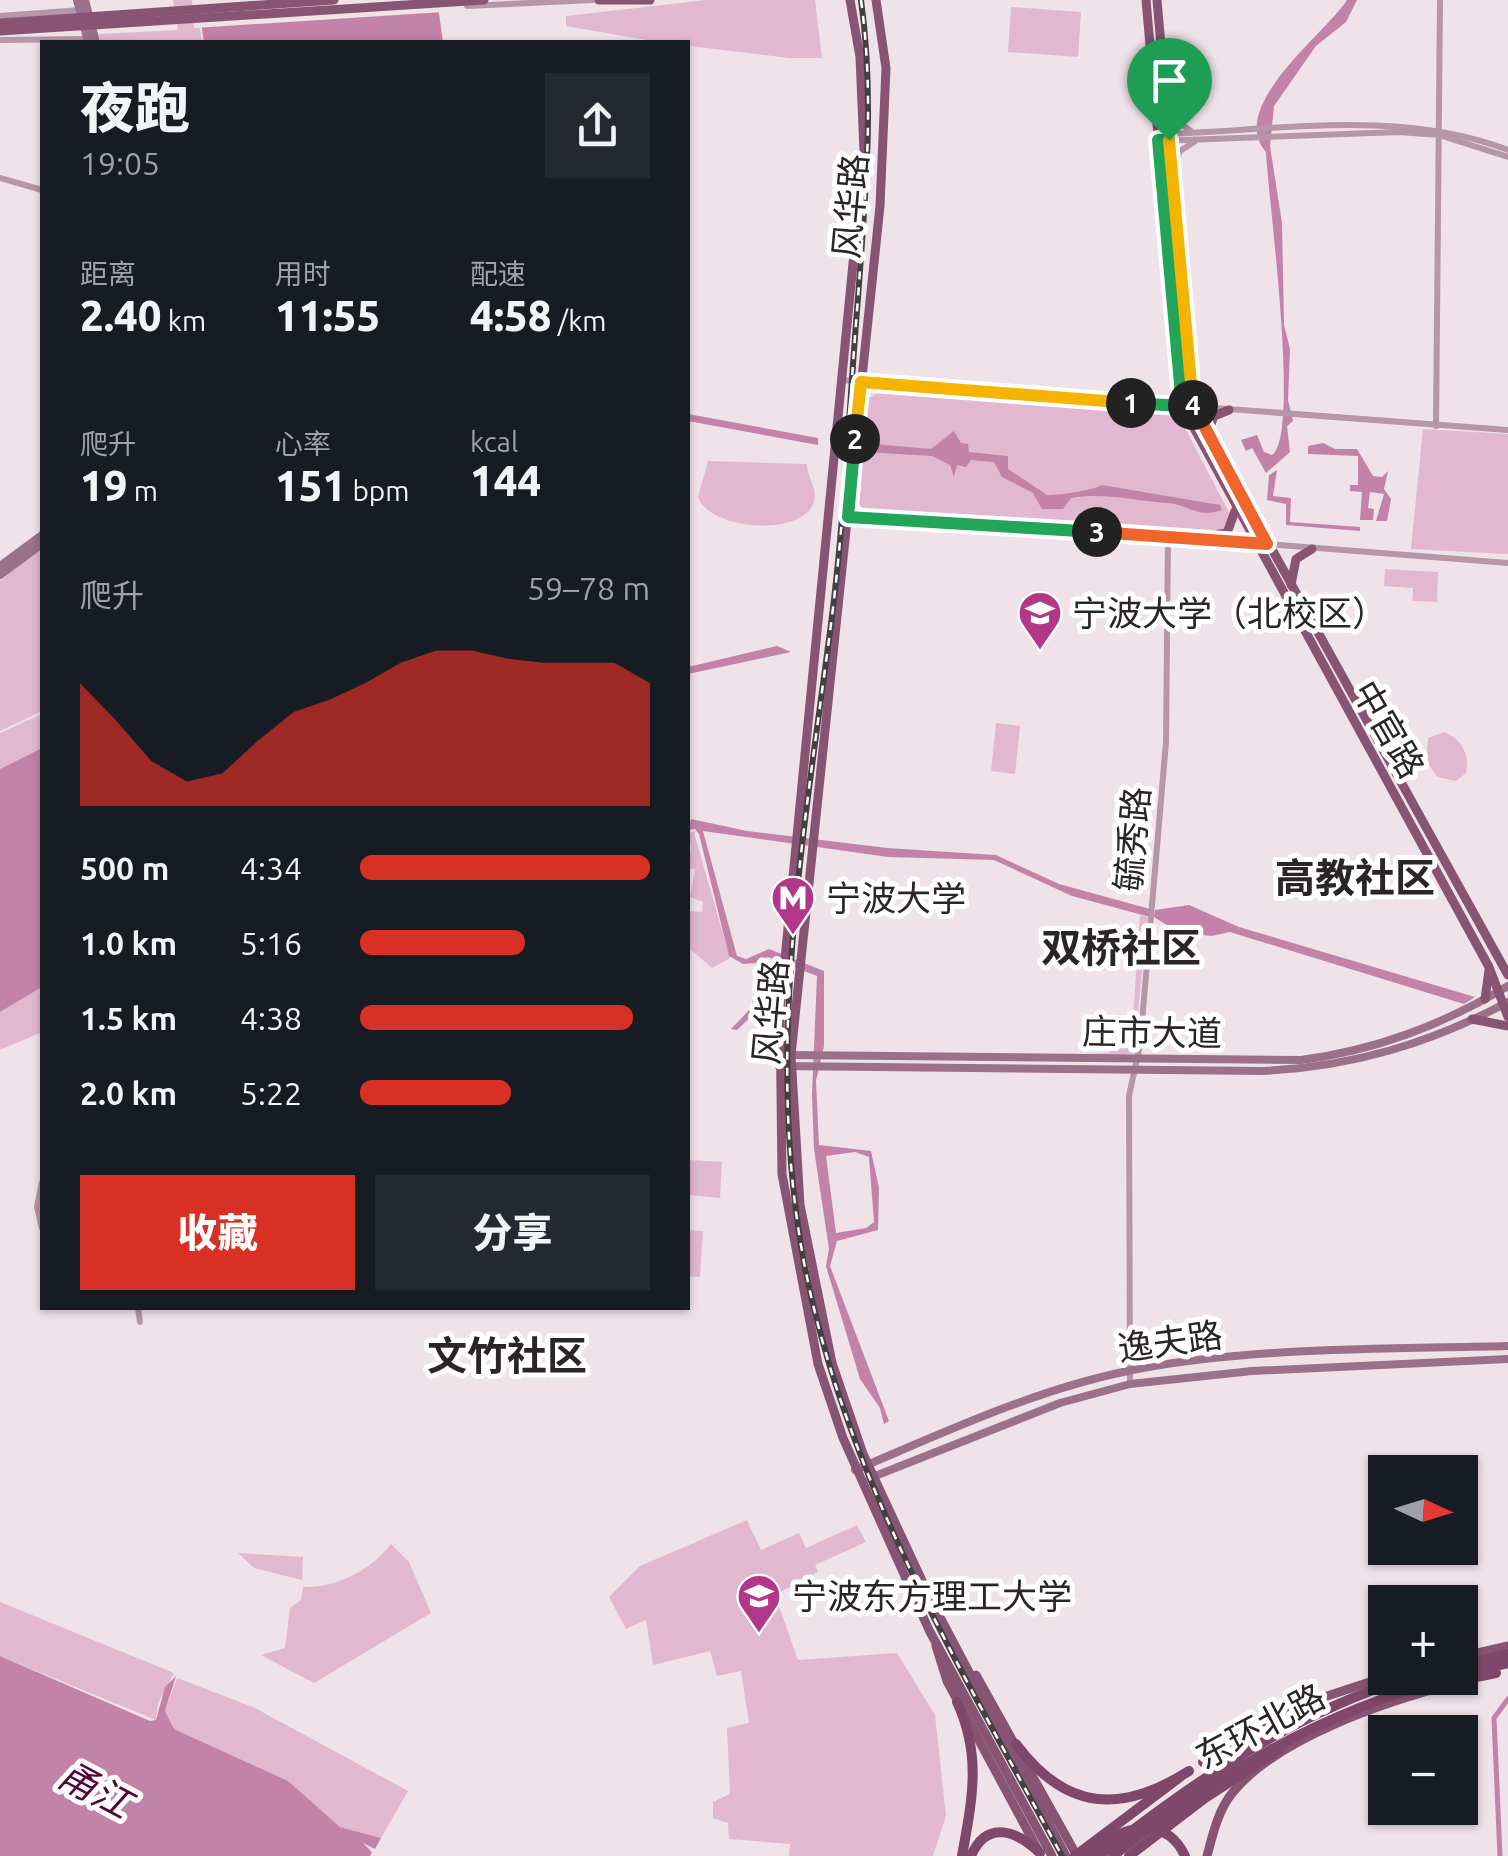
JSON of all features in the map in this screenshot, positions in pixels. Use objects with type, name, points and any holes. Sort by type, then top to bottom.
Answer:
[{"type":"highway","points":[[1495,1667],[1508,1650]]},
{"type":"highway","points":[[1382,1698],[1508,1663]]},
{"type":"highway","name":"东环北路","points":[[1098,1856],[1193,1784],[1297,1721],[1368,1689]]},
{"type":"highway","name":"东环北路","points":[[1113,1856],[1193,1784],[1392,1695]]},
{"type":"highway","points":[[958,1702],[973,1749],[975,1788],[958,1856]]},
{"type":"highway","points":[[1203,1762],[1297,1721]]},
{"type":"highway","points":[[1016,1744],[1067,1792],[1105,1801],[1193,1784]]},
{"type":"highway","points":[[1076,1856],[1193,1784]]},
{"type":"highway","points":[[1129,1856],[1193,1784]]},
{"type":"highway","points":[[1087,1856],[1116,1834],[1139,1828],[1169,1834],[1185,1856]]},
{"type":"highway","points":[[971,1856],[984,1838],[1002,1831],[1024,1838],[1041,1854]]},
{"type":"main road","points":[[77,0],[84,6],[91,40]]},
{"type":"main road","points":[[0,20],[334,0]]},
{"type":"main road","points":[[0,32],[484,0]]},
{"type":"main road","points":[[596,0],[650,0]]},
{"type":"main road","name":"风华路","points":[[850,0],[860,58],[864,151],[787,927],[779,1061],[782,1174],[800,1288],[822,1379],[855,1470],[932,1634]]},
{"type":"main road","name":"风华路","points":[[876,0],[886,68],[885,110],[795,1060],[800,1205],[813,1286],[832,1363],[873,1477],[946,1629],[1066,1856]]},
{"type":"main road","name":"中官路","points":[[1146,0],[1188,406],[1252,542],[1489,967],[1505,988],[1508,1016]]},
{"type":"main road","name":"中官路","points":[[1157,0],[1166,110],[1163,137],[1172,176],[1188,406],[1208,432],[1292,592],[1508,976]]},
{"type":"main road","points":[[1208,432],[1214,416],[1229,410]]},
{"type":"main road","points":[[1199,538],[1227,533],[1235,508]]},
{"type":"main road","points":[[0,566],[40,536]]},
{"type":"main road","points":[[0,575],[40,545]]},
{"type":"main road","points":[[1292,592],[1291,569],[1296,559],[1312,549]]},
{"type":"main road","points":[[1499,958],[1508,966]]},
{"type":"main road","points":[[1484,1000],[1489,967]]},
{"type":"main road","name":"庄市大道","points":[[779,1061],[1135,1064],[1260,1062],[1341,1055],[1430,1028],[1505,988]]},
{"type":"main road","name":"庄市大道","points":[[1135,1064],[1262,1072],[1328,1068],[1413,1046],[1506,1003]]},
{"type":"main road","points":[[1472,1019],[1508,1026]]},
{"type":"main road","name":"逸夫路","points":[[855,1470],[1063,1388],[1129,1371],[1273,1356],[1508,1346]]},
{"type":"main road","name":"逸夫路","points":[[861,1482],[1060,1403],[1130,1384],[1252,1371],[1508,1359]]},
{"type":"main road","points":[[946,1629],[1016,1744],[1076,1856]]},
{"type":"main road","points":[[932,1634],[938,1660],[958,1702],[1041,1854]]},
{"type":"main road","points":[[932,1634],[1052,1856]]},
{"type":"main road","points":[[1478,1654],[1508,1650]]},
{"type":"main road","points":[[1206,1856],[1218,1818],[1231,1794],[1267,1763],[1312,1733],[1495,1667]]},
{"type":"main road","points":[[1193,1784],[1203,1762],[1308,1702],[1368,1686]]},
{"type":"street","points":[[466,3],[596,0]]},
{"type":"street","points":[[1436,426],[1440,0]]},
{"type":"street","points":[[0,20],[84,6]]},
{"type":"street","points":[[0,40],[91,40]]},
{"type":"street","points":[[1166,110],[1179,126],[1202,136]]},
{"type":"street","points":[[1163,137],[1439,132],[1508,153]]},
{"type":"street","points":[[1172,176],[1180,150],[1202,136]]},
{"type":"street","points":[[0,178],[40,189]]},
{"type":"street","points":[[841,380],[1508,430]]},
{"type":"street","points":[[848,517],[1199,538],[1508,563]]},
{"type":"street","name":"毓秀路","points":[[1130,1384],[1128,1096],[1135,1064],[1168,705],[1168,536]]},
{"type":"street","points":[[138,1310],[140,1322]]},
{"type":"shaded area","points":[[173,0],[195,0],[202,40],[100,40],[98,34],[178,30]]},
{"type":"shaded area","points":[[707,0],[815,0],[822,58],[789,58],[690,46],[690,40],[646,40],[566,26],[566,16]]},
{"type":"shaded area","points":[[1011,7],[1081,12],[1078,57],[1008,52]]},
{"type":"shaded area","points":[[883,391],[1166,409],[1178,415],[1229,512],[1228,529],[1218,533],[865,510],[857,502],[866,399]]},
{"type":"shaded area","points":[[1423,429],[1508,434],[1508,554],[1411,549]]},
{"type":"shaded area","points":[[708,461],[807,464],[814,502],[793,521],[776,525],[737,523],[720,517],[698,497]]},
{"type":"shaded area","points":[[40,549],[40,712],[0,731],[0,581]]},
{"type":"shaded area","points":[[1385,569],[1438,572],[1437,602],[1412,601],[1413,588],[1384,586]]},
{"type":"shaded area","points":[[40,715],[40,749],[0,769],[0,733]]},
{"type":"shaded area","points":[[996,723],[1020,726],[1015,774],[991,771]]},
{"type":"shaded area","points":[[1444,732],[1455,738],[1465,753],[1466,773],[1456,781],[1437,777],[1426,760],[1428,738]]},
{"type":"shaded area","points":[[698,831],[694,833],[730,958],[712,968],[690,949],[690,911],[702,912],[703,902],[690,897],[695,869],[690,868],[690,833]]},
{"type":"shaded area","points":[[1140,915],[1147,917],[1134,1054],[1086,1054],[1108,1053],[1132,1035]]},
{"type":"shaded area","points":[[40,988],[40,1033],[0,1050],[0,1012]]},
{"type":"shaded area","points":[[690,1160],[722,1162],[720,1198],[690,1195]]},
{"type":"shaded area","points":[[690,1230],[703,1231],[700,1277],[690,1276]]},
{"type":"shaded area","points":[[747,1520],[761,1550],[799,1533],[806,1548],[857,1525],[866,1542],[815,1565],[818,1572],[775,1595],[798,1660],[897,1653],[935,1715],[946,1816],[933,1856],[789,1856],[790,1844],[729,1839],[728,1823],[713,1818],[713,1802],[730,1794],[727,1728],[749,1723],[741,1671],[717,1676],[710,1651],[653,1665],[646,1620],[626,1629],[609,1597],[640,1566]]},
{"type":"shaded area","points":[[391,1544],[409,1562],[431,1613],[314,1683],[261,1655],[285,1648],[290,1608],[301,1600],[303,1587],[352,1576],[374,1562]]},
{"type":"shaded area","points":[[238,1553],[303,1557],[302,1580],[254,1568]]},
{"type":"shaded area","points":[[0,1602],[174,1673],[158,1703],[156,1720],[0,1656]]},
{"type":"shaded area","points":[[177,1678],[253,1707],[408,1791],[381,1838],[340,1827],[288,1782],[174,1729],[165,1711]]},
{"type":"water","points":[[197,0],[437,0],[443,40],[204,40]]},
{"type":"water","points":[[1347,0],[1357,0],[1346,22],[1316,46],[1274,106],[1270,146],[1282,223],[1284,325],[1290,349],[1288,400],[1293,421],[1287,426],[1290,452],[1266,473],[1252,448],[1246,451],[1241,440],[1257,435],[1264,452],[1272,455],[1280,438],[1284,406],[1276,262],[1266,152],[1257,134],[1259,114],[1284,72]]},
{"type":"water","points":[[690,414],[818,438],[818,445],[690,421]]},
{"type":"water","points":[[954,431],[961,443],[968,444],[969,452],[1008,456],[1008,469],[1047,495],[1102,485],[1220,505],[1222,510],[1206,513],[1175,504],[1096,496],[1071,498],[1063,509],[1042,509],[1033,493],[1002,477],[994,462],[971,460],[966,467],[957,465],[954,477],[950,465],[932,456],[863,452],[864,443],[931,449]]},
{"type":"water","points":[[1323,443],[1335,449],[1357,449],[1373,476],[1382,477],[1388,471],[1384,489],[1391,499],[1387,521],[1376,521],[1384,494],[1370,492],[1368,508],[1374,509],[1373,520],[1360,520],[1362,492],[1350,491],[1350,485],[1358,485],[1358,456],[1308,454],[1308,446]]},
{"type":"water","points":[[1277,470],[1273,496],[1291,498],[1290,522],[1360,527],[1360,531],[1286,525],[1286,504],[1267,500],[1269,475]]},
{"type":"water","points":[[777,646],[791,652],[690,674],[690,667]]},
{"type":"water","points":[[40,749],[40,988],[0,1012],[0,769]]},
{"type":"water","points":[[691,819],[747,831],[887,848],[996,855],[1059,884],[1150,909],[1150,917],[1072,896],[994,860],[888,857],[703,831],[737,956],[746,959],[769,949],[824,971],[824,1046],[816,1081],[819,1145],[871,1151],[879,1188],[878,1230],[837,1241],[830,1266],[889,1421],[884,1424],[880,1408],[860,1379],[826,1266],[829,1249],[814,1149],[812,1095],[817,976],[768,957],[760,959],[755,1013],[737,1030],[731,1029],[752,1007],[756,963],[743,964],[729,956],[695,829],[690,830]],"holes":[[[855,1152],[869,1157],[874,1222],[866,1228],[836,1233],[826,1156]]]},
{"type":"water","points":[[1189,905],[1239,927],[1475,997],[1464,1004],[1230,932],[1211,936],[1178,932],[1154,917],[1155,910]]},
{"type":"water","name":"甬江","points":[[0,1656],[150,1721],[156,1720],[165,1687],[176,1676],[165,1711],[174,1729],[288,1781],[340,1827],[381,1838],[375,1849],[363,1843],[372,1852],[370,1856],[0,1856]]},
{"type":"pier","points":[[192,0],[442,0],[443,12],[194,28]]},
{"type":"waterway","points":[[1500,1856],[1494,1718],[1508,1699]]},
{"type":"railway","points":[[861,0],[868,112],[866,186],[840,543],[793,940],[788,1020],[792,1178],[803,1257],[821,1337],[875,1491],[945,1639],[1062,1856]]},
{"type":"place","name":"宁波大学（北校区）","points":[[1040,651]]},
{"type":"place","name":"宁波大学","points":[[793,936]]},
{"type":"place","name":"宁波东方理工大学","points":[[759,1634]]},
{"type":"district","name":"高教社区","points":[[1355,877]]},
{"type":"district","name":"双桥社区","points":[[1121,947]]},
{"type":"district","name":"文竹社区","points":[[507,1355]]},
{"type":"route","points":[[1158,140],[1169,140],[1193,407],[1267,544],[848,517],[861,382],[1182,406],[1158,140]]}]
